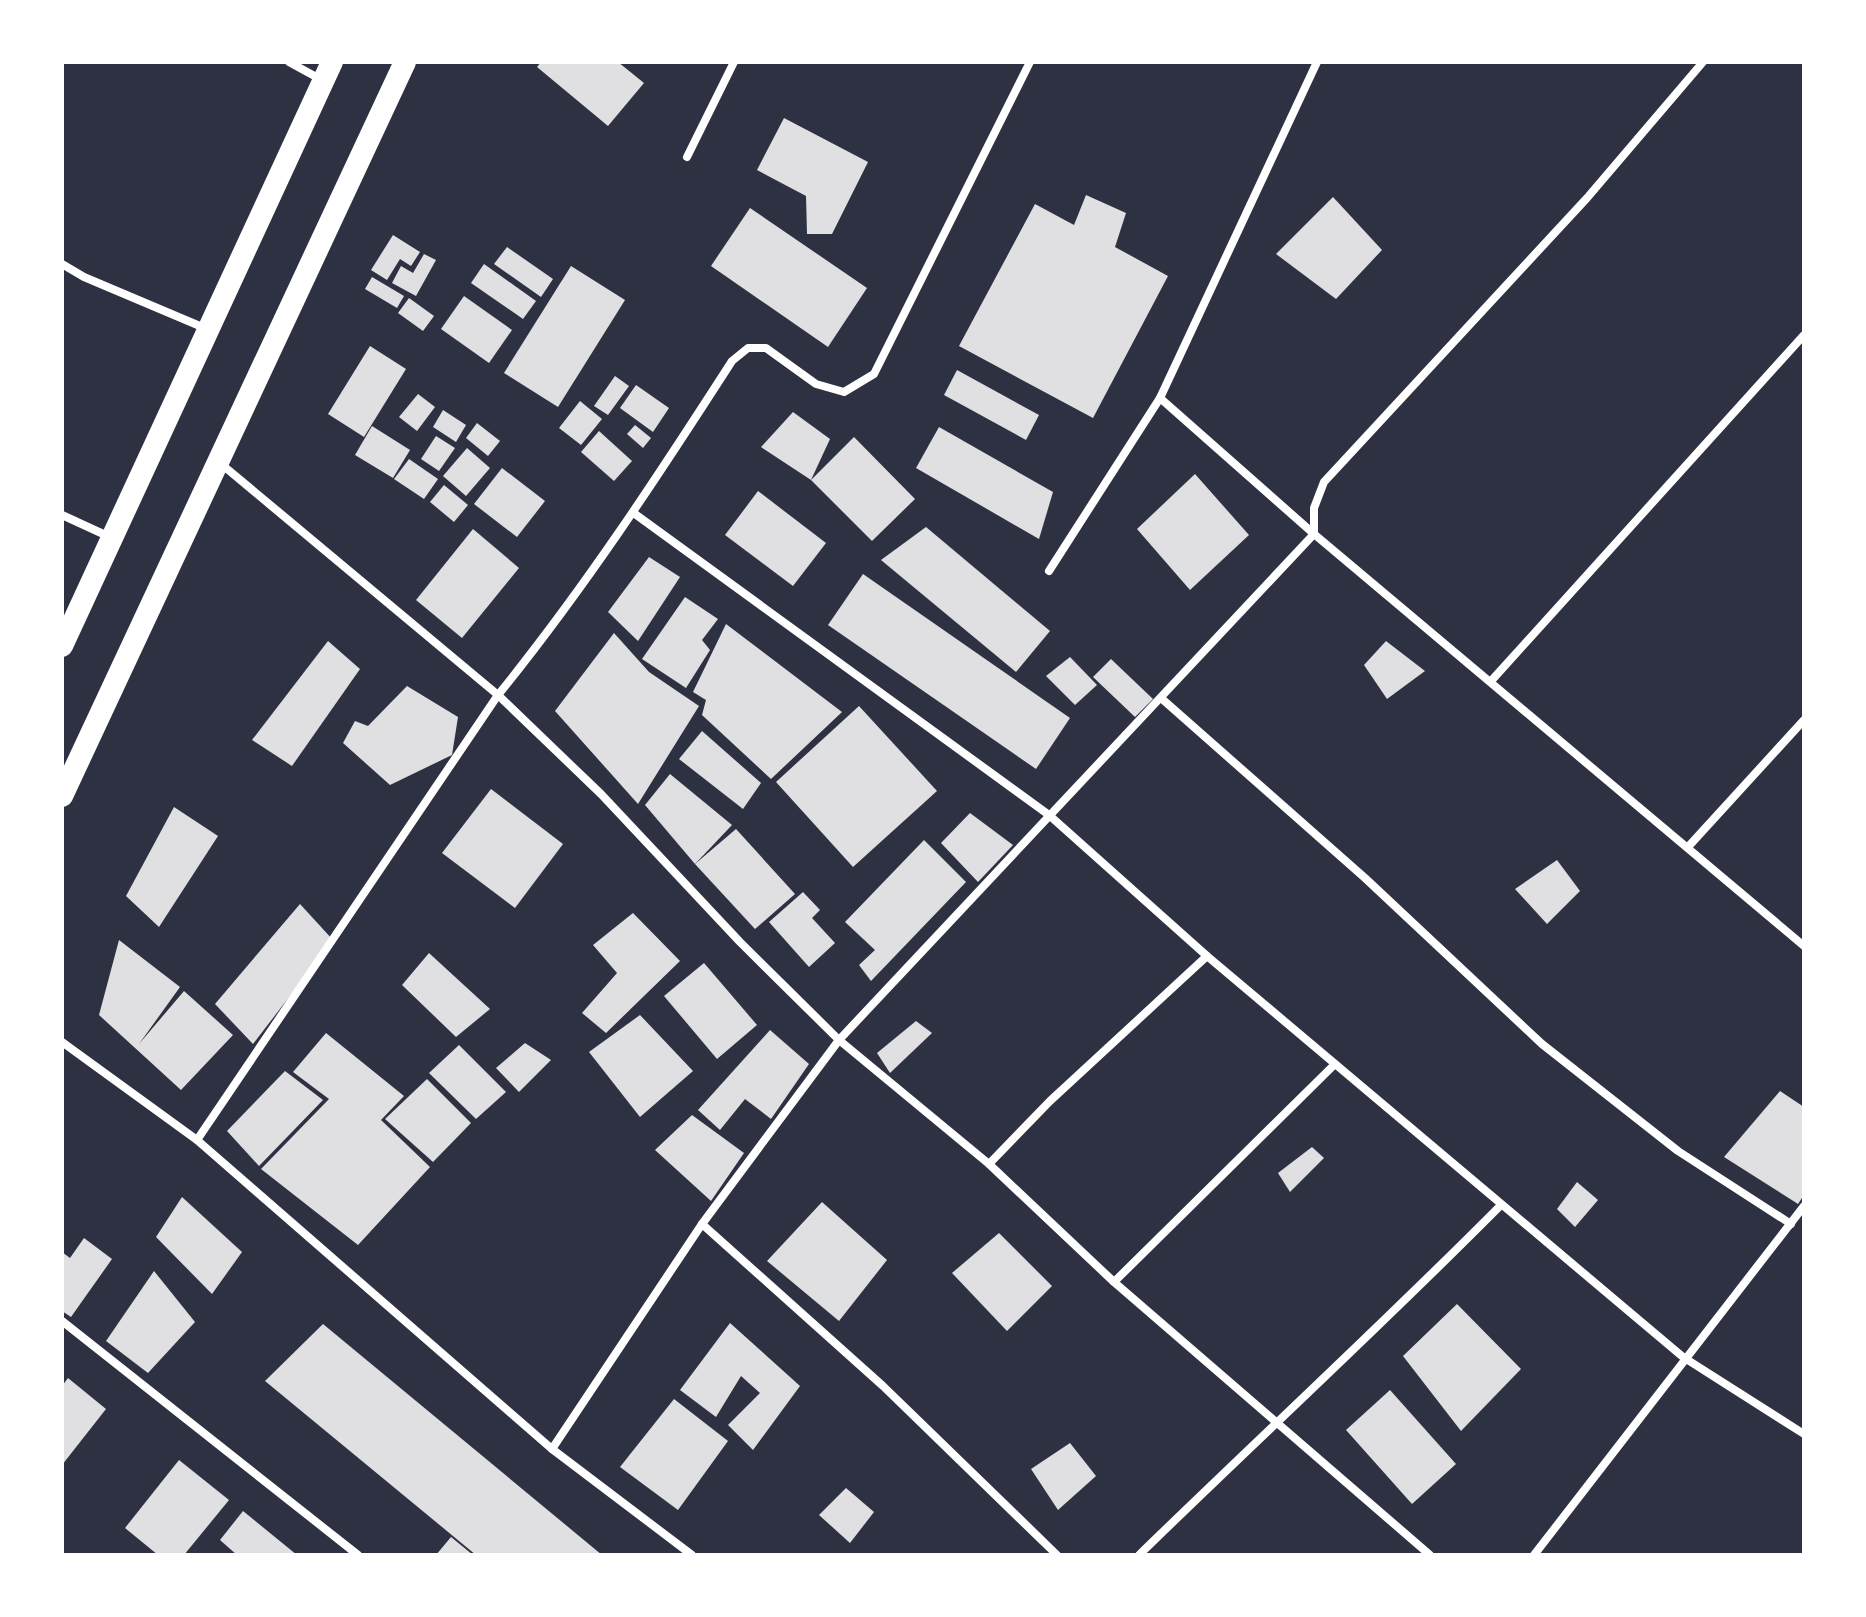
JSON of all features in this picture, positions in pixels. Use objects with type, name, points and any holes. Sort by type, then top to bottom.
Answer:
[{"type":"highway","points":[[62,796],[405,62]]},
{"type":"highway","points":[[62,646],[327,71]]},
{"type":"street","points":[[289,62],[327,71]]},
{"type":"street","points":[[687,157],[734,62]]},
{"type":"street","points":[[197,1140],[498,695],[552,629],[635,514],[732,361],[748,348],[766,348],[816,384],[844,392],[874,374],[1030,62]]},
{"type":"street","points":[[1049,571],[1160,398],[1317,62]]},
{"type":"street","points":[[552,1449],[702,1224],[839,1040],[1314,534],[1314,508],[1324,482],[1587,198],[1703,62]]},
{"type":"street","points":[[62,264],[84,277],[209,329]]},
{"type":"street","points":[[1492,680],[1804,335]]},
{"type":"street","points":[[1160,398],[1314,534],[1492,680],[1804,946]]},
{"type":"street","points":[[218,462],[498,695],[601,794],[740,942],[839,1040],[989,1164],[1114,1282],[1430,1555]]},
{"type":"street","points":[[635,514],[1049,815],[1207,956],[1500,1206],[1683,1357],[1804,1434]]},
{"type":"street","points":[[62,515],[113,538]]},
{"type":"street","points":[[1161,698],[1365,878],[1542,1044],[1678,1151],[1791,1224]]},
{"type":"street","points":[[1688,847],[1804,720]]},
{"type":"street","points":[[989,1164],[1050,1101],[1207,956]]},
{"type":"street","points":[[62,1042],[197,1140],[552,1449],[692,1555]]},
{"type":"street","points":[[1114,1282],[1335,1064]]},
{"type":"street","points":[[1139,1555],[1275,1421],[1376,1331],[1500,1206]]},
{"type":"street","points":[[1547,1555],[1536,1552],[1683,1357],[1804,1206]]},
{"type":"street","points":[[702,1224],[883,1386],[1057,1555]]},
{"type":"street","points":[[62,1321],[358,1555]]},
{"type":"building","points":[[541,62],[618,62],[644,83],[608,126],[537,67]]},
{"type":"building","points":[[784,118],[868,162],[832,234],[807,234],[806,196],[757,170]]},
{"type":"building","points":[[1086,195],[1126,213],[1115,247],[1168,276],[1093,418],[959,346],[1035,204],[1074,225]]},
{"type":"building","points":[[1333,197],[1382,250],[1336,299],[1276,254]]},
{"type":"building","points":[[750,208],[867,288],[828,347],[711,266]]},
{"type":"building","points":[[393,235],[420,252],[411,266],[400,259],[387,280],[371,270]]},
{"type":"building","points":[[507,247],[553,279],[541,297],[494,264]]},
{"type":"building","points":[[424,254],[436,260],[416,296],[392,283],[401,266],[413,273]]},
{"type":"building","points":[[484,264],[536,301],[523,319],[471,283]]},
{"type":"building","points":[[571,266],[625,300],[558,407],[504,373]]},
{"type":"building","points":[[372,277],[404,296],[397,308],[365,289]]},
{"type":"building","points":[[464,296],[512,330],[489,363],[441,329]]},
{"type":"building","points":[[409,298],[434,316],[423,331],[398,313]]},
{"type":"building","points":[[370,346],[406,369],[364,437],[328,414]]},
{"type":"building","points":[[957,370],[1039,415],[1026,440],[944,395]]},
{"type":"building","points":[[615,376],[629,386],[608,415],[594,406]]},
{"type":"building","points":[[636,385],[669,408],[653,432],[620,408]]},
{"type":"building","points":[[418,394],[435,407],[417,431],[399,417]]},
{"type":"building","points":[[580,401],[602,419],[581,445],[559,428]]},
{"type":"building","points":[[443,410],[466,425],[456,442],[433,427]]},
{"type":"building","points":[[793,412],[830,439],[811,480],[761,447]]},
{"type":"building","points":[[477,423],[500,441],[488,456],[466,438]]},
{"type":"building","points":[[635,425],[651,438],[643,448],[627,434]]},
{"type":"building","points":[[372,426],[410,450],[393,478],[355,455]]},
{"type":"building","points":[[939,427],[1053,492],[1039,539],[916,468]]},
{"type":"building","points":[[599,431],[632,461],[614,481],[581,452]]},
{"type":"building","points":[[436,436],[455,448],[439,471],[421,459]]},
{"type":"building","points":[[854,437],[915,499],[872,541],[811,480]]},
{"type":"building","points":[[467,448],[490,468],[466,496],[443,476]]},
{"type":"building","points":[[409,459],[438,479],[424,499],[394,479]]},
{"type":"building","points":[[502,468],[545,501],[517,537],[474,504]]},
{"type":"building","points":[[1195,474],[1249,535],[1190,590],[1137,529]]},
{"type":"building","points":[[444,485],[468,505],[454,522],[430,502]]},
{"type":"building","points":[[758,491],[826,543],[793,586],[725,535]]},
{"type":"building","points":[[926,527],[1050,631],[1016,672],[881,560]]},
{"type":"building","points":[[473,529],[519,568],[462,638],[416,600]]},
{"type":"building","points":[[649,557],[680,577],[638,641],[608,612]]},
{"type":"building","points":[[863,574],[1070,718],[1036,769],[828,625]]},
{"type":"building","points":[[685,597],[718,619],[702,640],[710,650],[686,688],[642,659]]},
{"type":"building","points":[[726,624],[842,712],[771,779],[702,715],[706,700],[693,692]]},
{"type":"building","points":[[614,633],[649,672],[699,706],[638,804],[555,711]]},
{"type":"building","points":[[328,641],[360,669],[292,766],[252,740]]},
{"type":"building","points":[[1386,641],[1425,671],[1387,699],[1364,665]]},
{"type":"building","points":[[1070,657],[1097,685],[1075,705],[1046,676]]},
{"type":"building","points":[[1111,659],[1153,699],[1135,717],[1093,677]]},
{"type":"building","points":[[407,686],[458,717],[452,755],[390,785],[343,743],[355,721],[368,726]]},
{"type":"building","points":[[859,706],[937,791],[853,867],[776,782]]},
{"type":"building","points":[[702,731],[761,783],[743,809],[679,759]]},
{"type":"building","points":[[670,774],[732,825],[695,864],[645,805]]},
{"type":"building","points":[[491,789],[563,844],[515,908],[442,853]]},
{"type":"building","points":[[174,807],[218,836],[159,927],[126,896]]},
{"type":"building","points":[[970,813],[1013,845],[978,882],[941,843]]},
{"type":"building","points":[[736,829],[795,894],[755,929],[695,864]]},
{"type":"building","points":[[924,840],[966,882],[871,981],[859,965],[875,950],[845,922]]},
{"type":"building","points":[[1557,860],[1580,891],[1547,924],[1515,889]]},
{"type":"building","points":[[803,892],[820,910],[812,918],[835,943],[809,967],[769,922]]},
{"type":"building","points":[[300,904],[333,940],[253,1044],[215,1004]]},
{"type":"building","points":[[633,913],[680,961],[606,1033],[582,1013],[617,973],[593,945]]},
{"type":"building","points":[[119,940],[180,987],[139,1044],[184,991],[233,1035],[181,1090],[99,1015]]},
{"type":"building","points":[[429,953],[490,1009],[456,1037],[402,985]]},
{"type":"building","points":[[704,963],[757,1025],[717,1059],[664,996]]},
{"type":"building","points":[[640,1015],[693,1071],[640,1117],[589,1052]]},
{"type":"building","points":[[916,1021],[932,1033],[890,1073],[877,1053]]},
{"type":"building","points":[[770,1030],[809,1064],[771,1119],[745,1099],[720,1130],[698,1110]]},
{"type":"building","points":[[326,1033],[404,1096],[381,1120],[430,1167],[358,1245],[261,1169],[329,1099],[293,1072]]},
{"type":"building","points":[[525,1043],[551,1060],[519,1092],[496,1068]]},
{"type":"building","points":[[459,1045],[506,1092],[476,1119],[429,1073]]},
{"type":"building","points":[[285,1071],[323,1100],[259,1166],[227,1131]]},
{"type":"building","points":[[427,1079],[471,1123],[433,1162],[385,1119]]},
{"type":"building","points":[[1780,1091],[1804,1107],[1804,1195],[1798,1204],[1724,1157]]},
{"type":"building","points":[[692,1115],[744,1153],[711,1201],[655,1150]]},
{"type":"building","points":[[1312,1147],[1324,1158],[1290,1192],[1278,1173]]},
{"type":"building","points":[[1577,1182],[1598,1200],[1575,1227],[1557,1209]]},
{"type":"building","points":[[182,1197],[242,1252],[212,1294],[156,1237]]},
{"type":"building","points":[[822,1202],[887,1260],[839,1321],[767,1261]]},
{"type":"building","points":[[999,1233],[1052,1286],[1007,1331],[952,1273]]},
{"type":"building","points":[[84,1238],[112,1259],[71,1317],[62,1311],[62,1252],[70,1258]]},
{"type":"building","points":[[154,1271],[195,1322],[148,1373],[106,1341]]},
{"type":"building","points":[[1457,1304],[1521,1369],[1461,1431],[1403,1356]]},
{"type":"building","points":[[730,1323],[800,1386],[753,1450],[728,1425],[760,1393],[741,1376],[716,1417],[680,1390]]},
{"type":"building","points":[[323,1324],[602,1555],[476,1555],[265,1381]]},
{"type":"building","points":[[68,1378],[106,1409],[62,1465],[62,1386]]},
{"type":"building","points":[[1390,1390],[1456,1464],[1412,1504],[1346,1430]]},
{"type":"building","points":[[674,1399],[728,1441],[678,1510],[620,1467]]},
{"type":"building","points":[[1070,1443],[1096,1476],[1058,1510],[1031,1469]]},
{"type":"building","points":[[179,1460],[229,1500],[184,1555],[158,1555],[125,1528]]},
{"type":"building","points":[[846,1488],[874,1512],[850,1543],[819,1515]]},
{"type":"building","points":[[243,1511],[297,1555],[237,1555],[220,1540]]},
{"type":"building","points":[[451,1537],[473,1555],[436,1555]]}]
